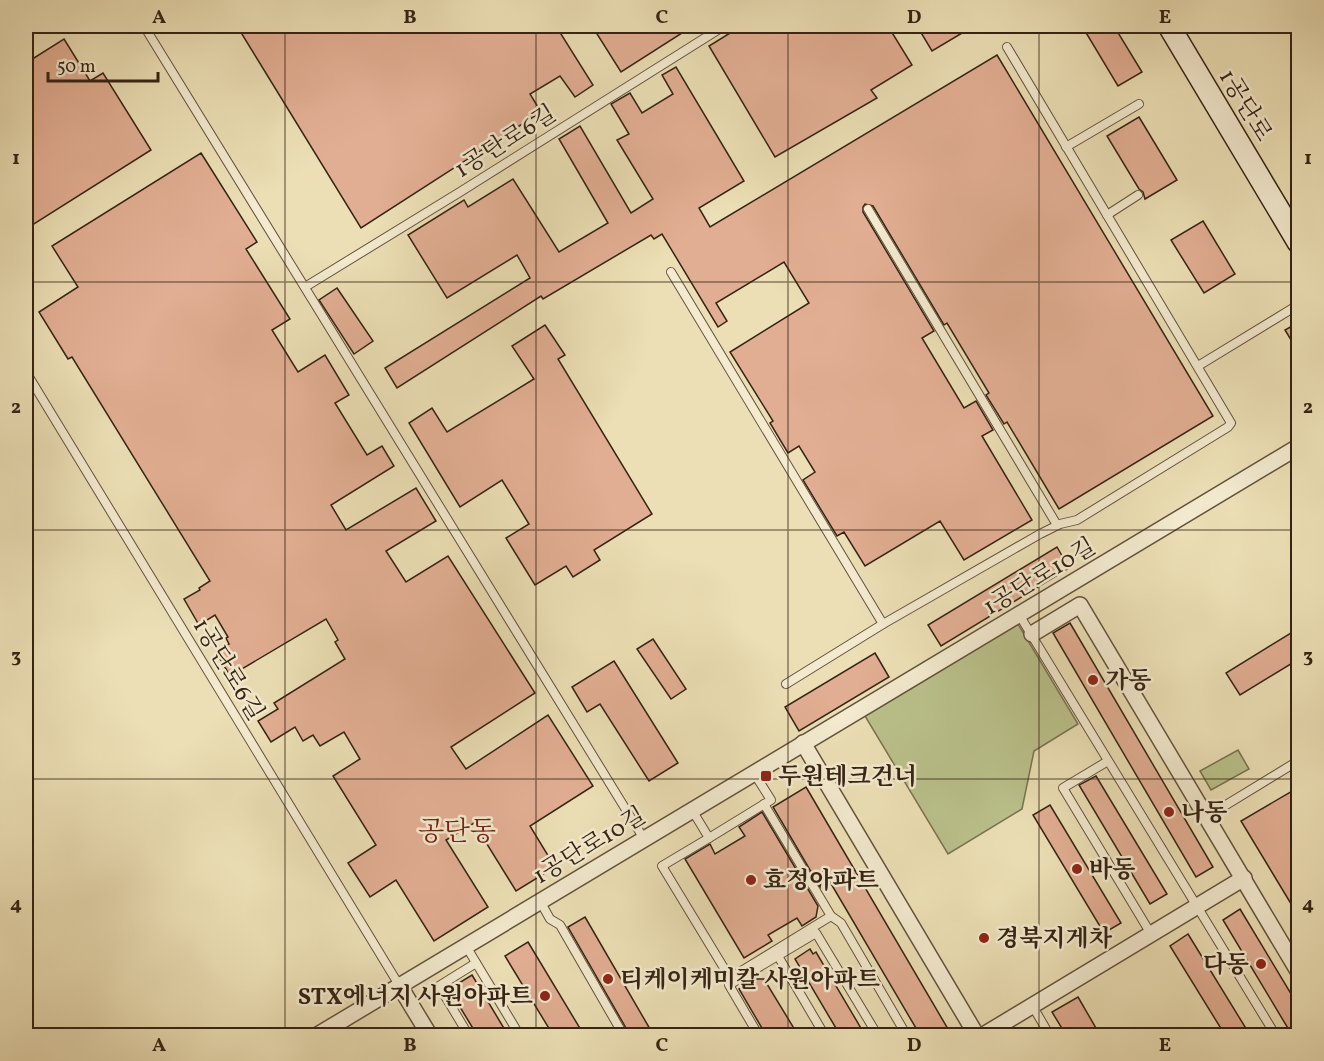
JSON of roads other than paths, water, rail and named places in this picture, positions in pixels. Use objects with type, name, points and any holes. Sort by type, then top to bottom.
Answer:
[{"type":"street","name":"1공단로","points":[[1168,26],[1299,242]]},
{"type":"street","name":"1공단로10길","points":[[316,1035],[1299,447]]},
{"type":"street","points":[[1028,627],[1080,605],[1299,971]]},
{"type":"street","points":[[803,743],[977,1035]]},
{"type":"street","points":[[981,1035],[1244,878]]},
{"type":"street","points":[[399,986],[430,1035]]},
{"type":"lane","points":[[144,26],[644,839]]},
{"type":"lane","name":"1공단로6길","points":[[305,287],[723,26]]},
{"type":"lane","points":[[786,684],[883,624],[1057,525],[1077,520],[1231,423],[1007,46]]},
{"type":"lane","points":[[1066,147],[1139,104]]},
{"type":"lane","points":[[1107,215],[1138,195]]},
{"type":"lane","points":[[868,209],[1057,525]]},
{"type":"lane","points":[[672,272],[883,624]]},
{"type":"lane","points":[[1198,366],[1299,304]]},
{"type":"lane","name":"1공단로6길","points":[[26,372],[399,986]]},
{"type":"lane","points":[[1028,627],[1276,1035]]},
{"type":"lane","points":[[1108,761],[1063,788],[1151,934]]},
{"type":"lane","points":[[1221,808],[1299,761]]},
{"type":"lane","points":[[754,773],[771,800],[662,866],[730,978],[831,916]]},
{"type":"lane","points":[[764,804],[831,916],[841,923],[907,1035]]},
{"type":"lane","points":[[692,810],[709,838]]},
{"type":"lane","points":[[540,901],[550,919],[560,925],[624,1035]]},
{"type":"lane","points":[[759,1035],[729,985],[816,933],[878,1035]]},
{"type":"lane","points":[[466,945],[520,1035]]},
{"type":"lane","points":[[778,956],[825,1035]]},
{"type":"lane","points":[[470,1035],[439,986],[476,963]]},
{"type":"lane","points":[[1032,1005],[1050,1035]]},
{"type":"place","name":"가동","points":[[1093,680]]},
{"type":"place","name":"두원테크건너","points":[[766,776]]},
{"type":"place","name":"나동","points":[[1169,812]]},
{"type":"place","name":"바동","points":[[1077,869]]},
{"type":"place","name":"효정아파트","points":[[751,880]]},
{"type":"place","name":"경북지게차","points":[[984,938]]},
{"type":"place","name":"다동","points":[[1261,964]]},
{"type":"place","name":"티케이케미칼 사원아파트","points":[[608,979]]},
{"type":"place","name":"STX에너지 사원아파트","points":[[545,996]]},
{"type":"district","name":"공단동","points":[[457,831]]}]
